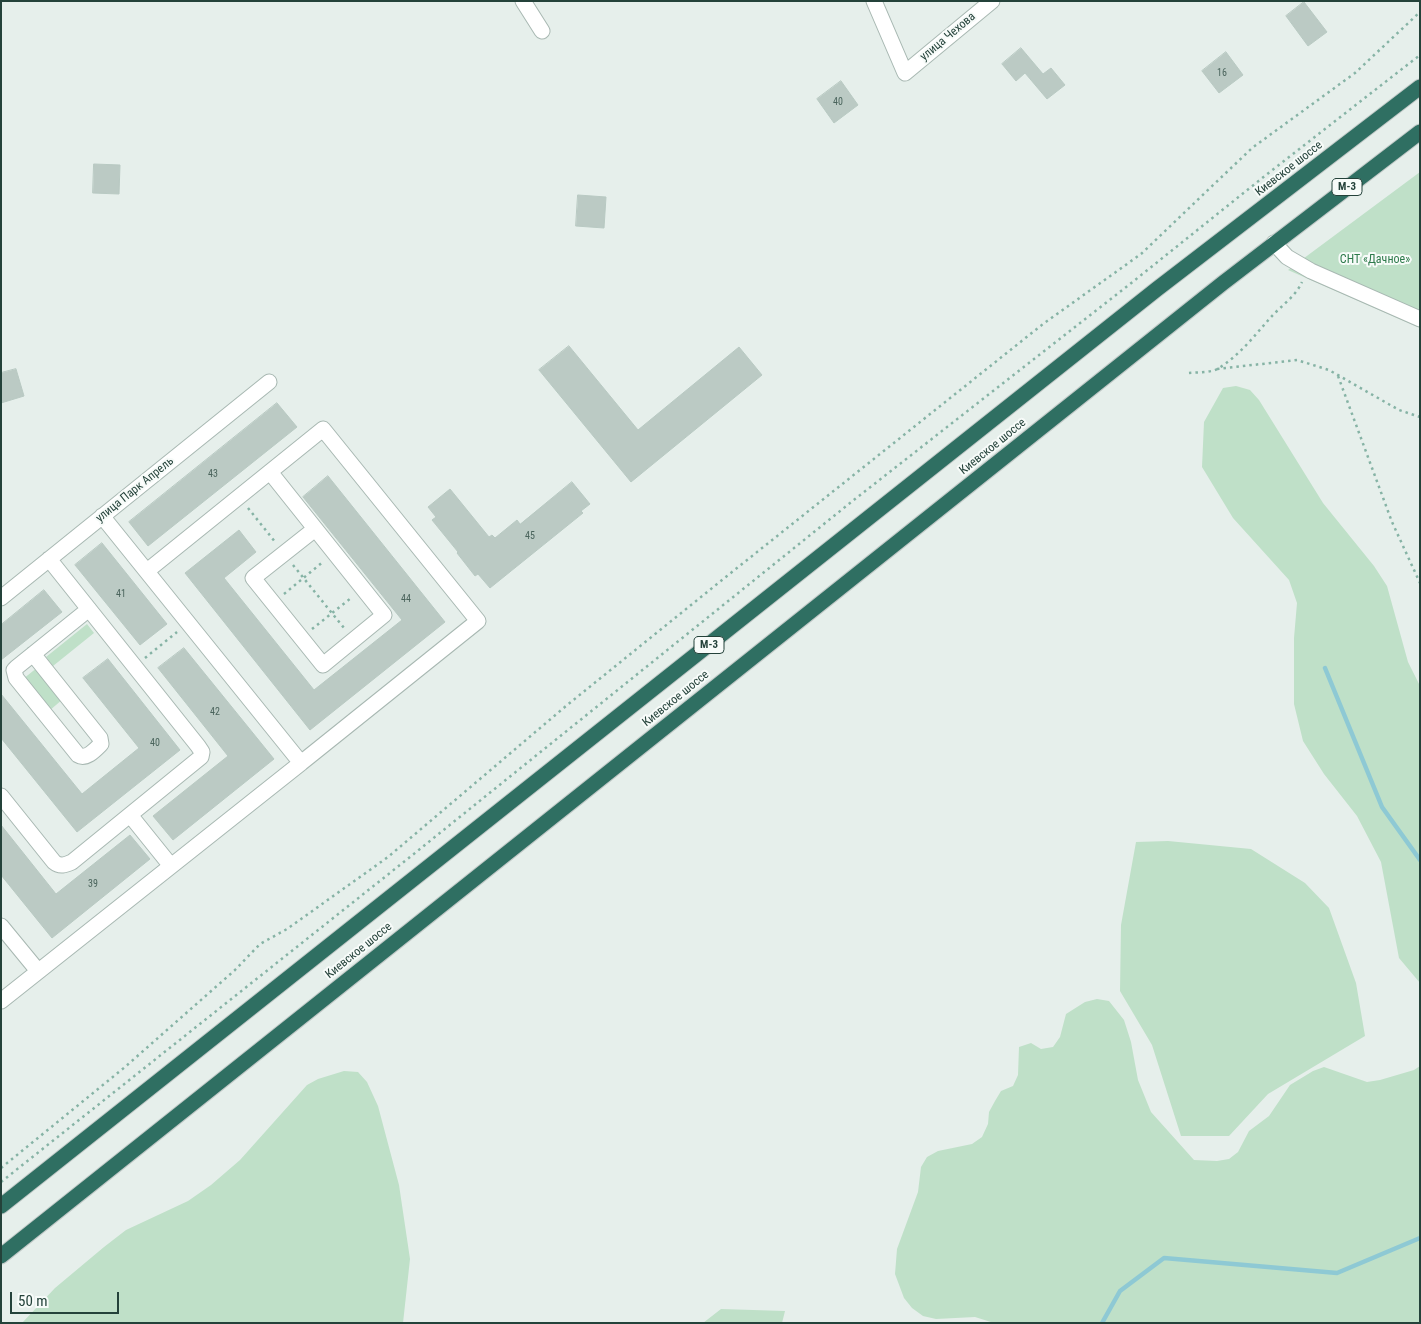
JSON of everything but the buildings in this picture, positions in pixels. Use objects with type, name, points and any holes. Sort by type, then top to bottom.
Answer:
[{"type":"highway","name":"Киевское шоссе","points":[[1,1206],[1157,289],[1420,87]]},
{"type":"highway","name":"Киевское шоссе","points":[[1,1256],[1274,243],[1420,132]]},
{"type":"street","points":[[523,1],[542,31]]},
{"type":"street","name":"улица Чехова","points":[[874,1],[905,74],[992,1]]},
{"type":"street","points":[[1274,243],[1287,257],[1307,268],[1420,319]]},
{"type":"street","name":"улица Парк Апрель","points":[[1,598],[269,382]]},
{"type":"street","points":[[1,1001],[478,621],[324,429],[146,571]]},
{"type":"street","points":[[270,472],[315,528],[334,553],[384,615],[323,665],[253,578],[315,528]]},
{"type":"street","points":[[102,516],[301,763]]},
{"type":"street","points":[[1,796],[54,862],[58,865],[65,865],[72,862],[201,757],[202,752],[198,746],[49,560]]},
{"type":"street","points":[[33,654],[100,738],[101,744],[87,756],[80,757],[78,755],[16,678],[14,670],[33,654],[89,609]]},
{"type":"street","points":[[130,815],[171,866]]},
{"type":"street","points":[[1,926],[38,971]]},
{"type":"path","points":[[1,1168],[125,1067],[235,970],[260,944],[287,929],[388,857],[566,706],[720,582],[1043,324],[1141,254],[1252,148],[1355,73],[1420,12]]},
{"type":"path","points":[[1,1182],[418,851],[847,505],[1420,56]]},
{"type":"path","points":[[1218,370],[1248,345],[1290,298],[1300,286],[1307,268]]},
{"type":"path","points":[[1189,373],[1297,360],[1328,370],[1399,410],[1420,417]]},
{"type":"path","points":[[1338,376],[1392,522],[1420,584]]},
{"type":"path","points":[[239,497],[354,640]]},
{"type":"path","points":[[273,602],[334,553]]},
{"type":"path","points":[[301,637],[363,588]]},
{"type":"path","points":[[134,666],[188,623]]},
{"type":"green space","name":"СНТ «Дачное»","points":[[1420,172],[1420,328],[1288,270]]},
{"type":"green space","points":[[1236,386],[1250,390],[1259,400],[1323,503],[1374,566],[1387,586],[1408,662],[1420,686],[1420,983],[1399,958],[1381,862],[1357,816],[1324,774],[1303,741],[1294,704],[1294,638],[1297,603],[1289,580],[1233,518],[1202,467],[1204,422],[1223,388]]},
{"type":"green space","points":[[87,624],[94,633],[53,666],[46,657]]},
{"type":"green space","points":[[38,667],[63,699],[49,711],[23,679]]},
{"type":"green space","points":[[1168,841],[1251,849],[1305,883],[1329,908],[1356,983],[1365,1036],[1268,1094],[1229,1136],[1181,1136],[1152,1045],[1120,991],[1121,925],[1136,842]]},
{"type":"green space","points":[[1097,999],[1109,1001],[1124,1020],[1131,1042],[1138,1080],[1151,1112],[1194,1160],[1217,1161],[1229,1159],[1238,1152],[1249,1131],[1269,1116],[1290,1085],[1313,1071],[1324,1067],[1367,1082],[1414,1070],[1420,1066],[1420,1323],[994,1323],[975,1317],[936,1319],[923,1316],[912,1308],[904,1298],[895,1274],[897,1249],[918,1192],[921,1167],[927,1157],[938,1151],[972,1144],[982,1137],[988,1124],[989,1112],[995,1101],[1001,1091],[1013,1086],[1018,1075],[1019,1047],[1031,1043],[1041,1049],[1053,1047],[1060,1037],[1066,1014],[1085,1002]]},
{"type":"green space","points":[[344,1071],[358,1072],[367,1082],[378,1106],[399,1185],[410,1259],[403,1323],[22,1323],[55,1288],[126,1230],[188,1201],[211,1185],[240,1160],[307,1085],[318,1079]]},
{"type":"green space","points":[[721,1309],[785,1311],[782,1323],[703,1323]]},
{"type":"waterway","points":[[1325,668],[1382,807],[1420,860]]},
{"type":"waterway","points":[[1102,1323],[1120,1291],[1164,1258],[1337,1273],[1420,1238]]}]
